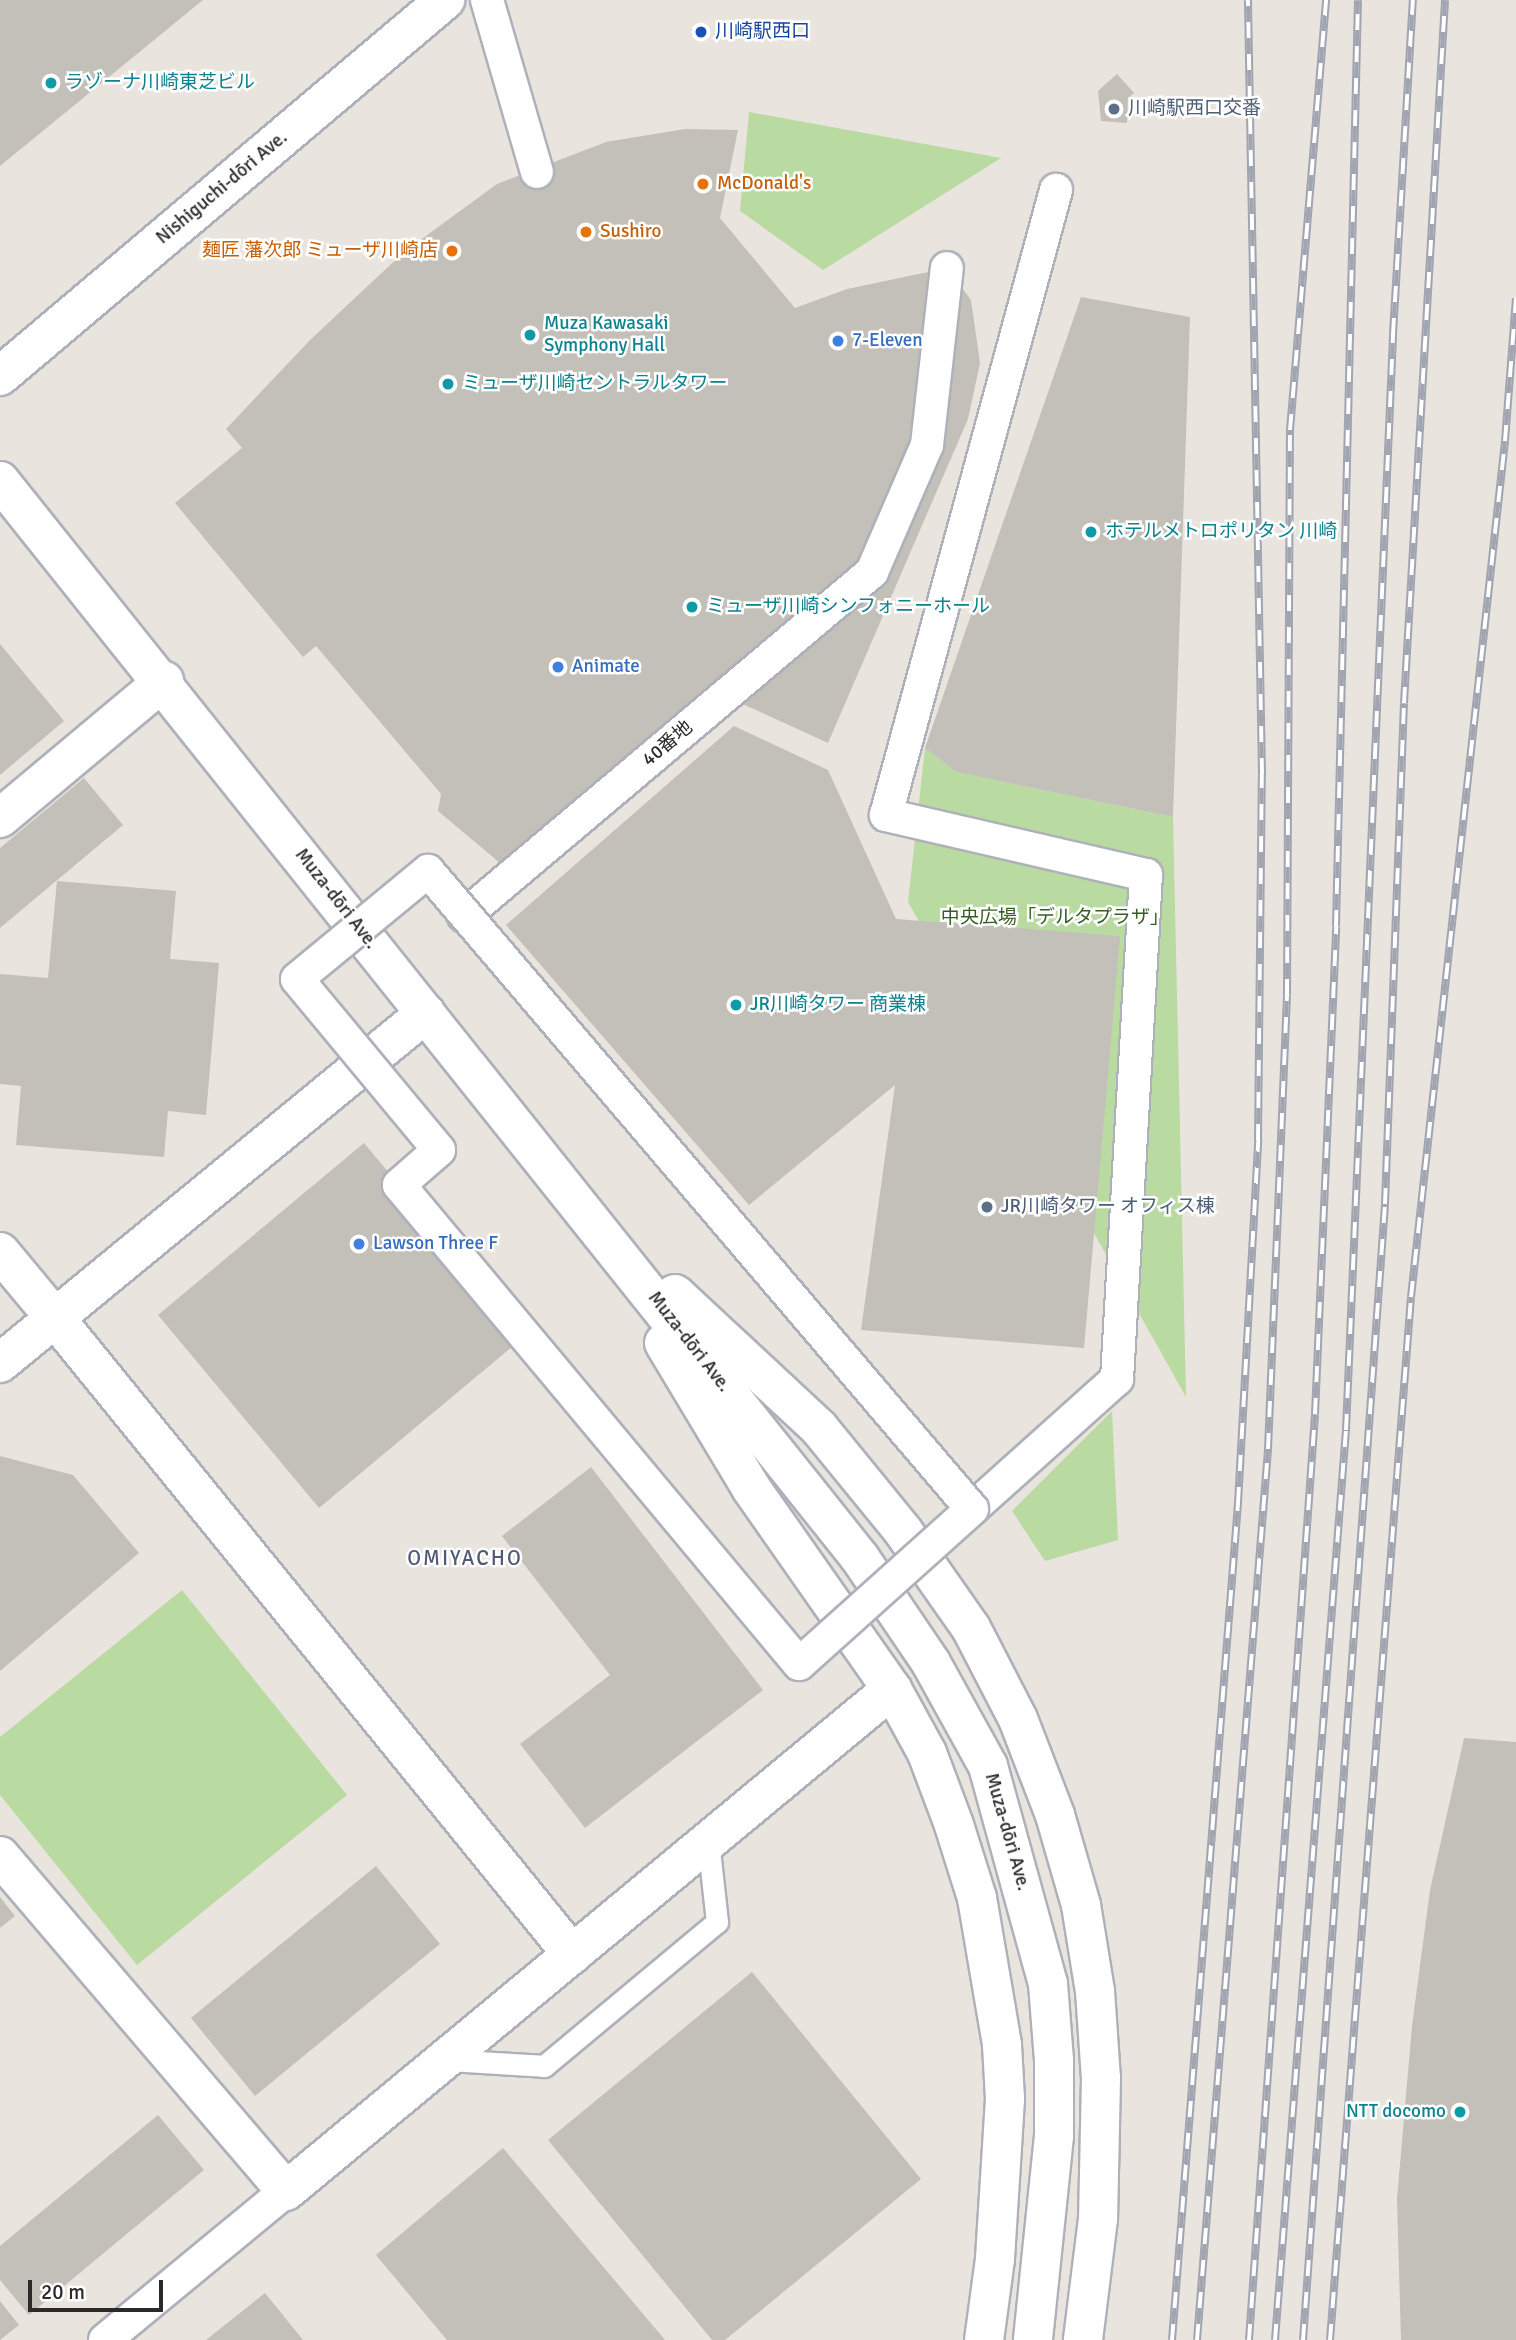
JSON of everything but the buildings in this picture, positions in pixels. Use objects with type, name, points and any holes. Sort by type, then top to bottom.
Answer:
[{"type":"street","name":"Nishiguchi-dōri Ave.","points":[[0,376],[445,0]]},
{"type":"street","points":[[487,0],[537,172]]},
{"type":"street","points":[[972,1509],[464,916],[428,870],[297,979],[439,1150],[399,1185],[799,1664],[1117,1380],[1146,875],[886,815],[1056,190]]},
{"type":"street","name":"40番地","points":[[464,916],[872,572],[927,445],[947,268]]},
{"type":"street","name":"Muza-dōri Ave.","points":[[0,481],[164,681],[860,1559],[931,1663],[988,1766],[1048,1984],[1054,2060],[1054,2136],[1033,2340]]},
{"type":"street","points":[[0,817],[164,681]]},
{"type":"street","points":[[0,1363],[426,1013]]},
{"type":"street","points":[[584,1209],[751,1488],[892,1689],[927,1753],[954,1825],[976,1898],[1002,2045],[1005,2099],[996,2246],[984,2340]]},
{"type":"street","points":[[584,1209],[819,1428],[903,1531],[971,1628],[1017,1719],[1055,1815],[1077,1892],[1095,1991],[1101,2078],[1098,2219],[1083,2340]]},
{"type":"street","points":[[0,1252],[572,1954]]},
{"type":"street","points":[[105,2340],[892,1689]]},
{"type":"street","points":[[0,1856],[286,2191]]},
{"type":"lane","points":[[445,2059],[544,2066],[717,1922],[708,1841]]},
{"type":"green space","points":[[749,112],[1001,158],[823,270],[740,211]]},
{"type":"green space","name":"中央広場「デルタプラザ」","points":[[925,748],[956,772],[1173,817],[1186,1397],[908,902]]},
{"type":"green space","points":[[1112,1411],[1118,1540],[1045,1561],[1012,1511]]},
{"type":"green space","points":[[182,1590],[347,1795],[137,1965],[0,1795],[0,1737]]},
{"type":"railway","points":[[1172,2340],[1238,1503],[1258,1140],[1262,774],[1248,0]]},
{"type":"railway","points":[[1197,2340],[1268,1449],[1287,995],[1290,430],[1326,0]]},
{"type":"railway","points":[[1249,2340],[1315,1414],[1336,926],[1358,0]]},
{"type":"railway","points":[[1275,2340],[1346,1430],[1393,334],[1413,0]]},
{"type":"railway","points":[[1303,2340],[1385,1204],[1404,703],[1445,0]]},
{"type":"railway","points":[[1330,2340],[1411,1297],[1505,441],[1516,298]]},
{"type":"place","name":"川崎駅西口","points":[[701,32]]},
{"type":"place","name":"ラゾーナ川崎東芝ビル","points":[[51,83]]},
{"type":"place","name":"川崎駅西口交番","points":[[1114,109]]},
{"type":"place","name":"McDonald's","points":[[703,184]]},
{"type":"place","name":"Sushiro","points":[[586,232]]},
{"type":"place","name":"麺匠 藩次郎 ミューザ川崎店","points":[[452,251]]},
{"type":"place","name":"Muza Kawasaki Symphony Hall","points":[[530,335]]},
{"type":"place","name":"7-Eleven","points":[[838,341]]},
{"type":"place","name":"ミューザ川崎セントラルタワー","points":[[448,384]]},
{"type":"place","name":"ホテルメトロポリタン 川崎","points":[[1091,532]]},
{"type":"place","name":"ミューザ川崎シンフォニーホール","points":[[692,607]]},
{"type":"place","name":"Animate","points":[[558,667]]},
{"type":"place","name":"JR川崎タワー 商業棟","points":[[736,1005]]},
{"type":"place","name":"JR川崎タワー オフィス棟","points":[[987,1207]]},
{"type":"place","name":"Lawson Three F","points":[[359,1244]]},
{"type":"place","name":"NTT docomo","points":[[1460,2112]]},
{"type":"district","name":"OMIYACHO","points":[[465,1558]]}]
